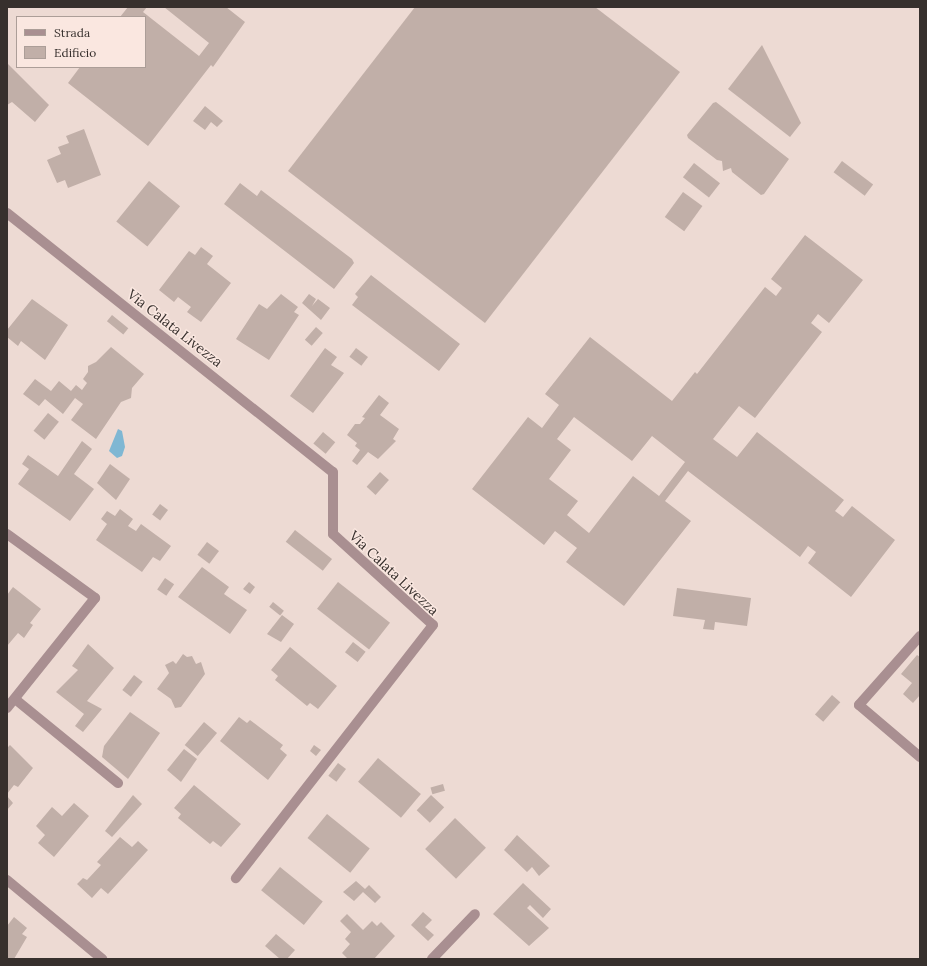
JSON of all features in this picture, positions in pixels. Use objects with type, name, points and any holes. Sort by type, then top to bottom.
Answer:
[{"type":"street","name":"Via Calata Livezza","points":[[7,213],[333,472],[333,534],[433,625],[236,878]]},
{"type":"street","points":[[7,534],[95,598],[7,708]]},
{"type":"street","points":[[920,636],[859,705],[920,757]]},
{"type":"street","points":[[14,699],[118,783]]},
{"type":"street","points":[[7,880],[102,959]]},
{"type":"street","points":[[432,959],[475,914]]},
{"type":"water","points":[[118,429],[122,431],[125,447],[122,456],[117,458],[109,451]]},
{"type":"building","points":[[128,7],[147,7],[143,12],[199,56],[209,43],[164,7],[226,7],[245,22],[213,67],[211,65],[148,146],[68,83],[79,68],[146,68],[146,16],[121,16]]},
{"type":"building","points":[[415,7],[595,7],[680,72],[485,323],[288,171]]},
{"type":"building","points":[[762,45],[801,123],[790,137],[728,89]]},
{"type":"building","points":[[7,63],[49,105],[35,122],[12,102],[7,105]]},
{"type":"building","points":[[716,102],[789,159],[764,194],[761,195],[732,172],[731,168],[723,171],[722,161],[717,160],[688,138],[687,135],[713,103]]},
{"type":"building","points":[[205,106],[223,121],[217,127],[211,122],[205,130],[193,121]]},
{"type":"building","points":[[84,129],[101,175],[68,188],[65,180],[57,183],[47,160],[61,154],[58,147],[69,143],[66,136]]},
{"type":"building","points":[[842,161],[873,184],[865,196],[834,172]]},
{"type":"building","points":[[694,163],[720,183],[709,198],[683,177]]},
{"type":"building","points":[[149,181],[180,206],[147,247],[116,221]]},
{"type":"building","points":[[240,183],[257,196],[261,190],[352,259],[354,263],[334,289],[224,204]]},
{"type":"building","points":[[683,192],[702,206],[684,231],[665,217]]},
{"type":"building","points":[[805,235],[863,280],[829,323],[818,314],[811,323],[822,332],[755,418],[739,406],[713,439],[737,457],[757,432],[844,500],[835,511],[843,517],[852,506],[895,540],[851,597],[808,563],[816,552],[808,546],[800,557],[688,471],[665,501],[691,521],[624,606],[566,562],[577,548],[555,531],[544,545],[472,489],[528,417],[542,428],[559,405],[545,394],[590,337],[672,401],[695,372],[697,374],[765,287],[776,296],[782,288],[771,279]],"holes":[[[574,417],[632,461],[652,436],[685,462],[659,496],[633,476],[589,533],[567,515],[578,501],[549,479],[571,450],[557,439]]]},
{"type":"building","points":[[201,247],[213,256],[207,264],[231,283],[201,322],[187,312],[191,307],[178,297],[174,302],[159,290],[189,251],[195,255]]},
{"type":"building","points":[[371,275],[460,344],[439,371],[352,305],[358,297],[355,294]]},
{"type":"building","points":[[281,294],[298,307],[294,312],[299,315],[269,360],[236,339],[259,304],[267,309]]},
{"type":"building","points":[[309,294],[316,299],[312,306],[318,299],[330,308],[321,320],[302,303]]},
{"type":"building","points":[[32,299],[68,325],[45,360],[21,341],[18,346],[7,337],[7,330]]},
{"type":"building","points":[[112,315],[128,328],[123,334],[107,321]]},
{"type":"building","points":[[316,327],[323,333],[312,346],[305,340]]},
{"type":"building","points":[[111,347],[144,374],[132,388],[131,398],[121,402],[96,439],[71,420],[83,404],[75,398],[63,414],[45,399],[39,406],[23,394],[35,379],[51,391],[59,381],[71,391],[76,385],[82,390],[87,383],[83,379],[88,372],[88,366],[96,362]]},
{"type":"building","points":[[325,348],[337,357],[331,365],[344,373],[313,413],[290,396]]},
{"type":"building","points":[[356,348],[368,357],[361,366],[349,357]]},
{"type":"building","points":[[379,395],[389,403],[380,415],[399,429],[393,439],[396,441],[378,459],[368,452],[357,465],[352,461],[360,450],[355,446],[357,443],[347,435],[355,424],[360,424],[365,418],[362,417]]},
{"type":"building","points":[[48,413],[59,422],[44,440],[34,431]]},
{"type":"building","points":[[323,432],[335,442],[326,454],[313,443]]},
{"type":"building","points":[[82,441],[92,449],[74,474],[94,489],[70,521],[18,484],[29,469],[22,464],[28,455],[58,476]]},
{"type":"building","points":[[110,464],[130,479],[116,500],[97,483]]},
{"type":"building","points":[[380,472],[389,480],[376,495],[367,487]]},
{"type":"building","points":[[160,504],[168,510],[160,520],[152,514]]},
{"type":"building","points":[[120,509],[133,519],[128,526],[136,531],[141,524],[171,546],[160,561],[153,557],[142,572],[96,540],[107,524],[101,519],[107,511],[115,516]]},
{"type":"building","points":[[295,530],[332,559],[323,571],[286,542]]},
{"type":"building","points":[[207,542],[219,551],[209,564],[197,555]]},
{"type":"building","points":[[202,567],[229,587],[224,594],[247,610],[230,634],[178,597]]},
{"type":"building","points":[[165,578],[174,584],[166,596],[157,590]]},
{"type":"building","points":[[249,582],[255,587],[250,594],[243,589]]},
{"type":"building","points":[[338,582],[390,623],[369,649],[317,609]]},
{"type":"building","points":[[13,587],[41,609],[30,623],[33,625],[24,638],[18,633],[7,646],[7,595]]},
{"type":"building","points":[[677,588],[751,598],[747,626],[715,622],[714,630],[703,629],[705,620],[673,616]]},
{"type":"building","points":[[273,602],[284,611],[280,615],[269,607]]},
{"type":"building","points":[[282,615],[294,624],[281,642],[267,634]]},
{"type":"building","points":[[353,642],[366,652],[358,662],[345,652]]},
{"type":"building","points":[[88,644],[114,668],[87,701],[102,709],[83,732],[75,726],[84,714],[56,692],[78,670],[72,666]]},
{"type":"building","points":[[290,647],[337,686],[318,709],[310,703],[307,706],[275,680],[278,676],[271,670]]},
{"type":"building","points":[[183,654],[187,657],[192,656],[196,664],[201,662],[205,674],[181,707],[175,708],[171,699],[157,689],[169,673],[165,665],[173,661],[176,664]]},
{"type":"building","points":[[917,655],[920,657],[920,695],[913,703],[903,694],[912,683],[901,674]]},
{"type":"building","points":[[134,675],[143,682],[131,697],[122,690]]},
{"type":"building","points":[[832,695],[840,702],[823,722],[815,715]]},
{"type":"building","points":[[130,712],[160,733],[128,779],[102,757],[104,746]]},
{"type":"building","points":[[239,717],[247,723],[250,720],[283,745],[280,749],[287,755],[268,780],[220,741]]},
{"type":"building","points":[[204,722],[217,733],[198,756],[185,745]]},
{"type":"building","points":[[10,745],[33,768],[18,787],[14,785],[7,794],[7,748]]},
{"type":"building","points":[[314,745],[321,750],[316,756],[310,751]]},
{"type":"building","points":[[184,749],[197,759],[181,782],[167,770]]},
{"type":"building","points":[[378,758],[421,794],[401,818],[358,782]]},
{"type":"building","points":[[338,763],[346,769],[336,782],[328,776]]},
{"type":"building","points":[[443,784],[445,791],[432,794],[431,788]]},
{"type":"building","points":[[194,785],[241,824],[221,847],[213,841],[210,844],[178,818],[181,814],[174,808]]},
{"type":"building","points":[[133,795],[142,804],[112,837],[105,831]]},
{"type":"building","points":[[431,795],[444,807],[430,823],[417,810]]},
{"type":"building","points":[[7,796],[13,803],[7,810]]},
{"type":"building","points":[[74,803],[89,816],[54,857],[38,843],[45,835],[36,826],[52,807],[62,816]]},
{"type":"building","points":[[327,814],[370,849],[350,873],[307,838]]},
{"type":"building","points":[[455,818],[486,848],[456,879],[425,849]]},
{"type":"building","points":[[517,835],[550,866],[539,876],[532,867],[527,872],[504,850]]},
{"type":"building","points":[[120,837],[132,847],[138,841],[148,850],[108,894],[101,888],[92,898],[77,884],[83,878],[87,880],[101,865],[97,862]]},
{"type":"building","points":[[280,867],[323,902],[304,925],[261,890]]},
{"type":"building","points":[[356,881],[365,889],[369,885],[381,897],[375,903],[363,892],[354,901],[343,892]]},
{"type":"building","points":[[523,883],[551,909],[543,918],[530,905],[527,908],[549,928],[529,946],[493,914]]},
{"type":"building","points":[[423,912],[432,920],[425,927],[434,935],[428,941],[411,925]]},
{"type":"building","points":[[347,914],[363,930],[372,921],[377,926],[381,922],[395,936],[374,959],[348,959],[342,953],[350,944],[345,939],[351,932],[340,921]]},
{"type":"building","points":[[14,917],[27,928],[22,934],[27,937],[14,959],[7,959],[7,926]]},
{"type":"building","points":[[276,934],[295,950],[287,959],[280,959],[265,946]]}]
